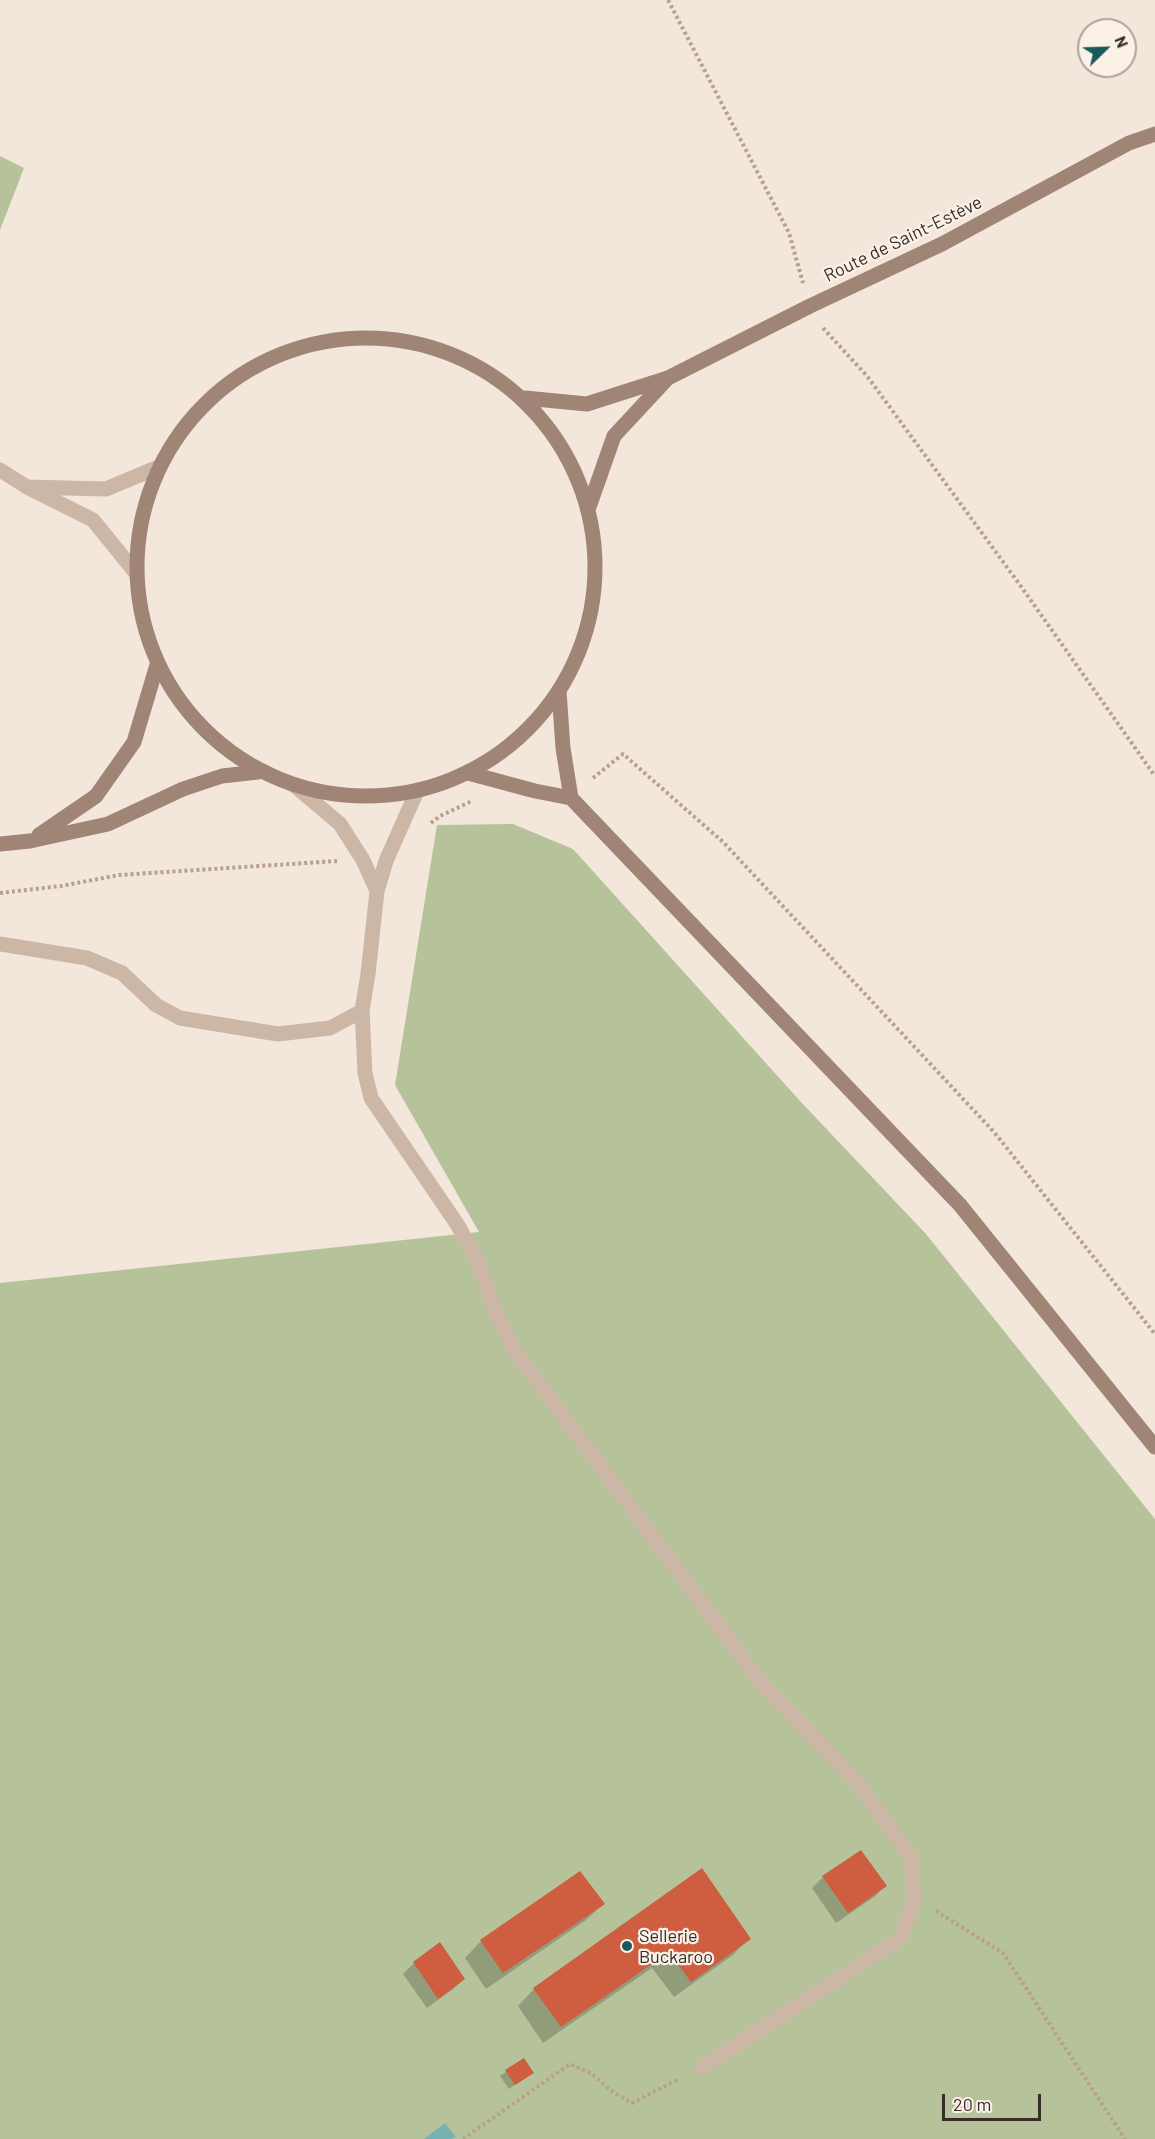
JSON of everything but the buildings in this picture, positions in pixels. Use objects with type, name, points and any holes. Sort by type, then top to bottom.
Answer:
[{"type":"main road","name":"Route de Saint-Estève","points":[[525,398],[587,404],[668,378],[810,306],[942,244],[1129,143],[1155,134]]},
{"type":"main road","points":[[337,335],[426,342],[525,398],[563,446],[589,507],[596,562],[586,633],[559,691],[526,731],[468,773],[417,791],[378,800],[294,785],[258,772],[202,729],[157,665],[141,620],[135,572],[156,468],[178,429],[253,363],[337,335]]},
{"type":"main road","name":"Route de Saint-Estève","points":[[589,507],[614,436],[668,378]]},
{"type":"main road","points":[[30,841],[96,796],[134,742],[157,665]]},
{"type":"main road","points":[[559,691],[563,748],[571,798],[960,1205],[1155,1447]]},
{"type":"main road","points":[[0,844],[30,841],[108,824],[183,789],[222,776],[258,772]]},
{"type":"main road","points":[[468,773],[571,798]]},
{"type":"street","points":[[27,488],[106,489],[156,468]]},
{"type":"street","points":[[0,470],[27,488],[93,520],[135,572]]},
{"type":"street","points":[[294,785],[340,824],[363,860],[377,891]]},
{"type":"street","points":[[417,791],[386,861],[377,891],[362,1011],[365,1073],[371,1098],[457,1224],[476,1258],[497,1315],[515,1351],[762,1684],[858,1783],[910,1856],[915,1898],[901,1938],[701,2068]]},
{"type":"street","points":[[0,944],[87,958],[122,973],[156,1005],[180,1018],[278,1034],[330,1028],[362,1011]]},
{"type":"path","points":[[668,0],[789,233],[810,306],[818,322],[867,376],[1155,776]]},
{"type":"path","points":[[623,753],[723,842],[994,1132],[1155,1334]]},
{"type":"path","points":[[915,1898],[1003,1953],[1125,2139]]},
{"type":"path","points":[[464,2139],[570,2064],[592,2073],[610,2090],[632,2103],[701,2068]]},
{"type":"green space","points":[[0,156],[24,168],[0,230]]},
{"type":"green space","points":[[513,824],[573,849],[800,1101],[926,1234],[1155,1519],[1155,2139],[0,2139],[0,1283],[479,1232],[395,1085],[437,825]]},
{"type":"water","points":[[445,2123],[456,2137],[424,2139]]},
{"type":"place","name":"Sellerie Buckaroo","points":[[627,1946]]}]
